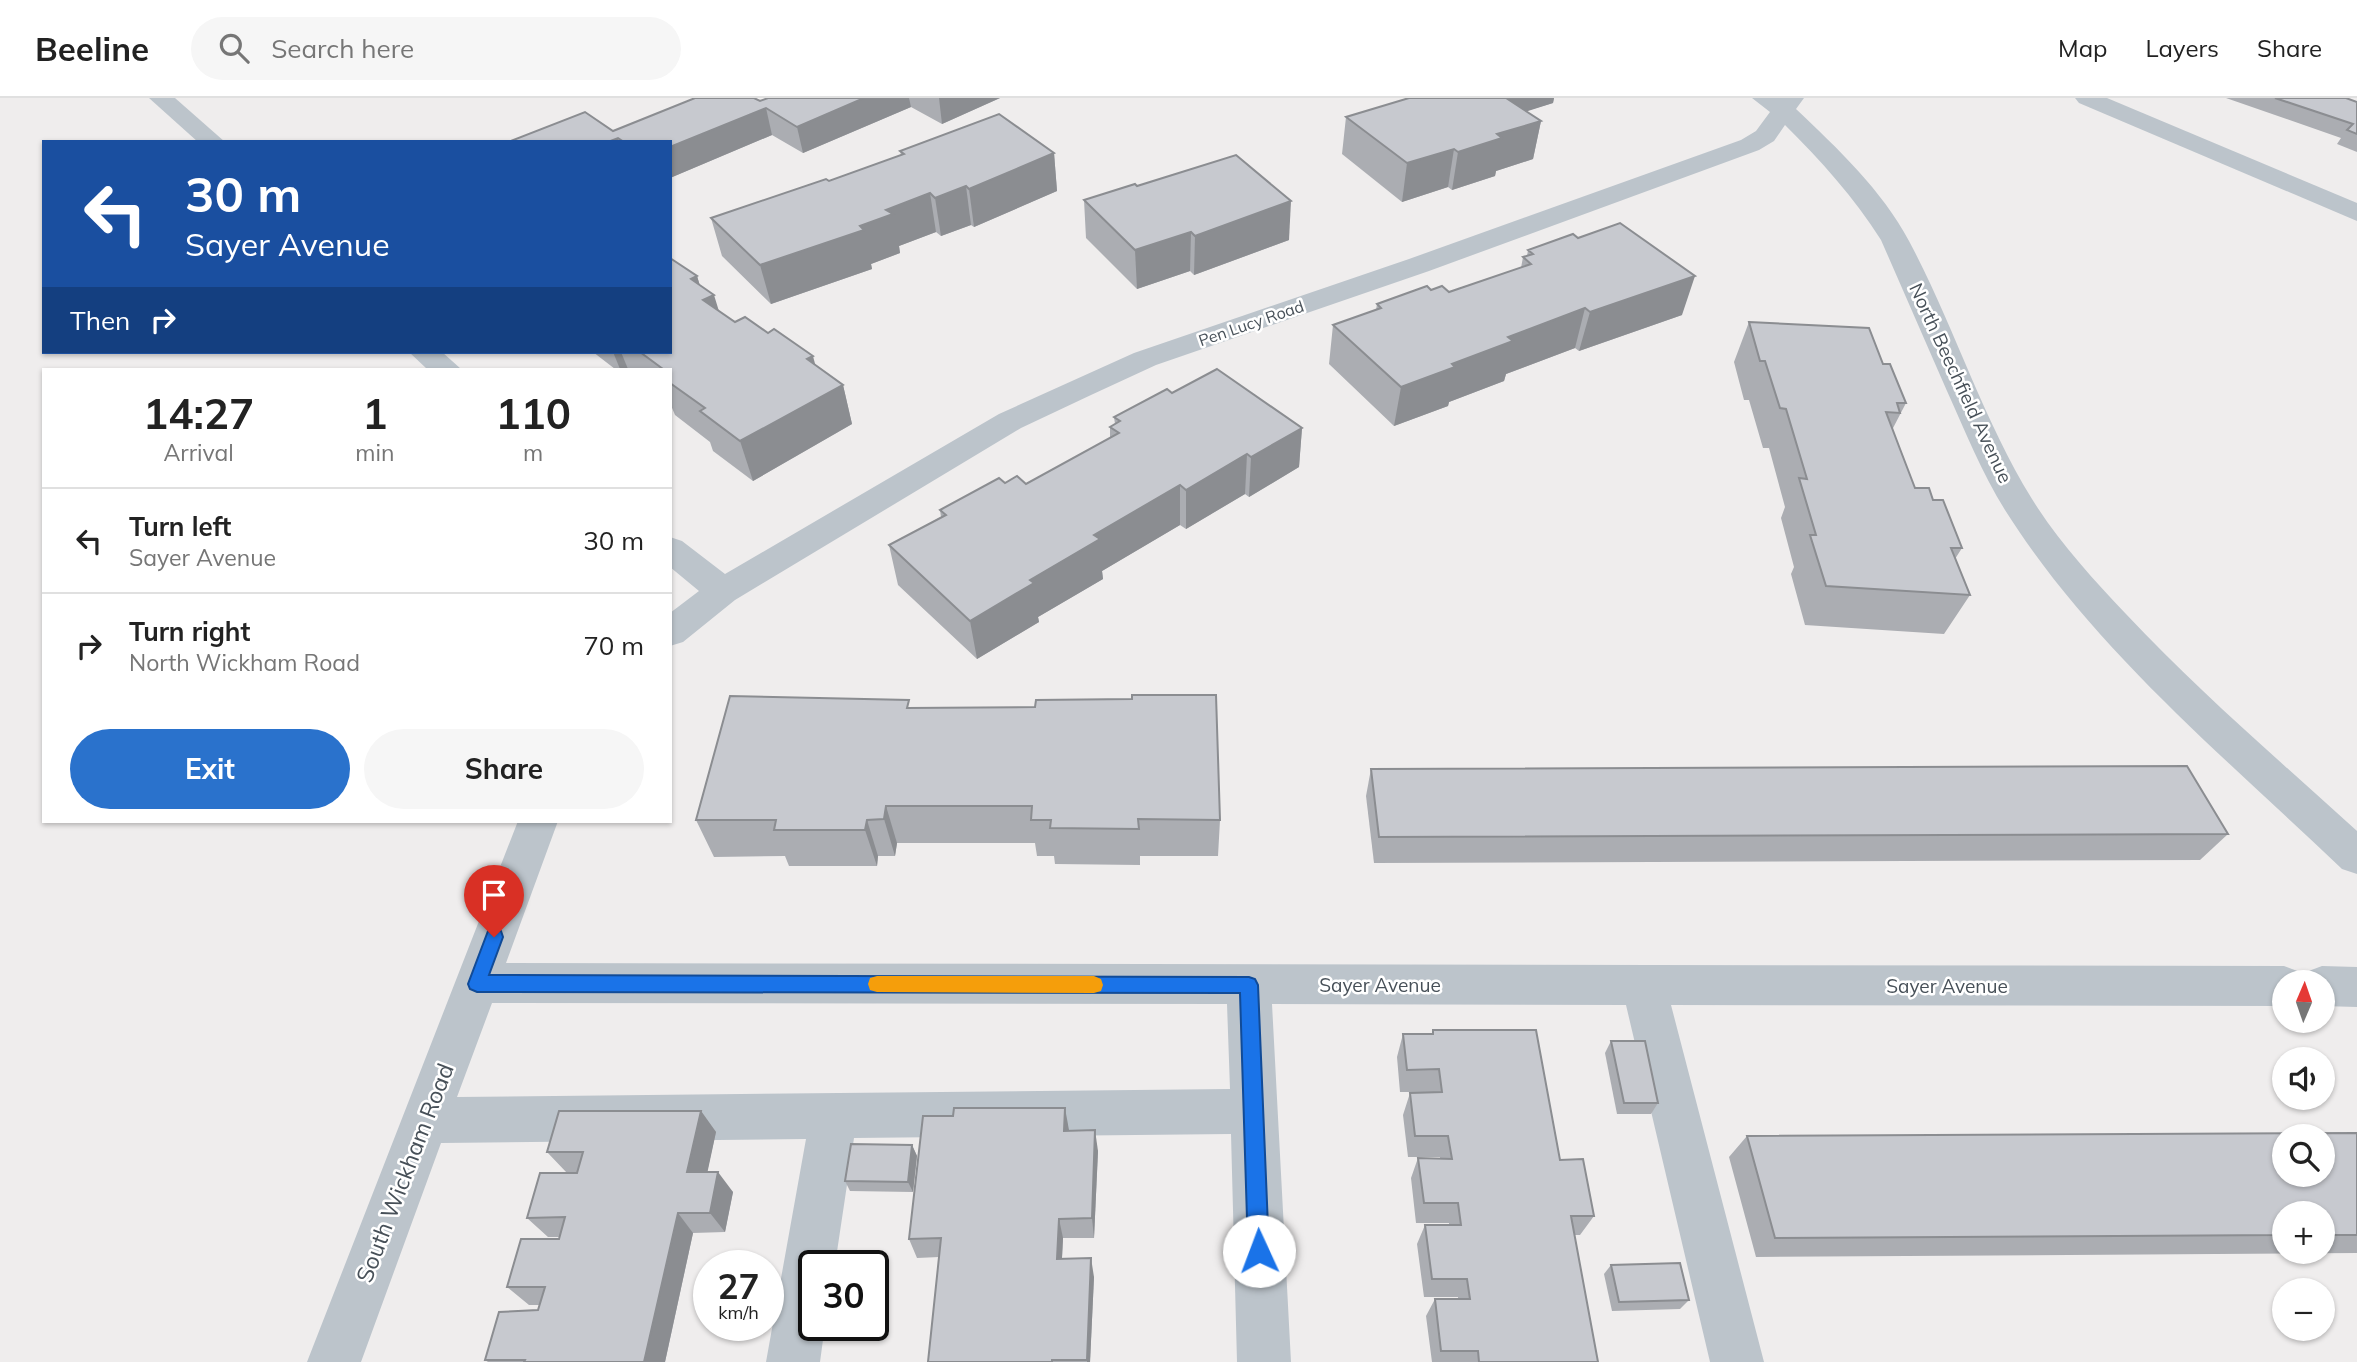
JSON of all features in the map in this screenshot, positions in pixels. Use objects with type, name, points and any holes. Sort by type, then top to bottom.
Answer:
[{"type":"street","points":[[161,98],[211,140]]},
{"type":"street","points":[[2087,98],[2357,213]]},
{"type":"street","name":"Pen Lucy Road","points":[[672,631],[723,592],[999,428],[1080,388],[1145,359],[1419,265],[1750,145],[1765,136],[1779,102]]},
{"type":"street","name":"North Beechfield Avenue","points":[[1779,102],[1854,181],[1895,240],[1990,452],[2019,505],[2046,544],[2082,589],[2152,665],[2357,857]]},
{"type":"street","points":[[427,354],[445,368]]},
{"type":"street","points":[[672,551],[723,592]]},
{"type":"street","name":"South Wickham Road","points":[[334,1362],[537,823]]},
{"type":"street","name":"Sayer Avenue","points":[[477,984],[2272,986]]},
{"type":"street","points":[[1249,985],[1264,1362]]},
{"type":"street","points":[[1644,985],[1737,1362]]},
{"type":"street","points":[[2335,986],[2357,986]]},
{"type":"street","points":[[425,1120],[1253,1111]]},
{"type":"street","points":[[793,1362],[834,1115]]},
{"type":"building","points":[[695,98],[754,98],[760,101],[768,98],[864,98],[797,127],[766,108],[672,146],[672,140],[513,140],[585,112],[613,131]]},
{"type":"building","points":[[1409,98],[1506,98],[1541,121],[1497,134],[1502,138],[1458,152],[1454,149],[1407,163],[1346,117]]},
{"type":"building","points":[[2275,98],[2346,98],[2357,102],[2357,134],[2347,130],[2353,124]]},
{"type":"building","points":[[999,114],[1054,153],[969,189],[966,186],[935,198],[930,193],[886,210],[893,214],[860,226],[864,230],[760,265],[711,218],[904,154],[900,151]]},
{"type":"building","points":[[1236,155],[1291,201],[1195,236],[1191,232],[1135,250],[1084,200],[1135,184],[1137,186]]},
{"type":"building","points":[[1620,223],[1695,276],[1590,312],[1585,308],[1508,337],[1513,341],[1401,387],[1333,325],[1381,308],[1377,304],[1427,286],[1431,290],[1442,286],[1449,292],[1531,264],[1523,257],[1533,254],[1528,250],[1573,234],[1578,238]]},
{"type":"building","points":[[672,259],[697,276],[691,279],[714,295],[703,300],[735,322],[745,317],[768,333],[774,329],[813,356],[807,359],[843,385],[740,441],[700,411],[705,408],[672,384],[672,368],[662,368],[643,354],[672,354]]},
{"type":"building","points":[[1749,322],[1869,328],[1883,364],[1890,364],[1906,403],[1897,403],[1900,413],[1886,412],[1915,488],[1929,488],[1933,500],[1943,500],[1962,548],[1951,548],[1970,595],[1826,586],[1810,535],[1816,535],[1799,478],[1807,479],[1786,409],[1780,408],[1765,361],[1760,361]]},
{"type":"building","points":[[1217,369],[1302,428],[1251,457],[1247,454],[1186,490],[1180,485],[1094,535],[1100,539],[1030,580],[1034,583],[970,621],[889,545],[946,515],[940,510],[999,478],[1005,483],[1017,476],[1026,484],[1119,433],[1110,427],[1120,421],[1114,417],[1167,389],[1172,393]]},
{"type":"building","points":[[1132,695],[1216,695],[1220,820],[1138,819],[1139,829],[1050,828],[1051,820],[1031,820],[1032,806],[886,806],[884,819],[867,820],[865,830],[774,830],[776,820],[696,820],[730,696],[909,700],[907,708],[1035,707],[1036,700],[1132,699]]},
{"type":"building","points":[[2187,766],[2228,834],[1379,837],[1371,769]]},
{"type":"building","points":[[1433,1030],[1536,1030],[1560,1160],[1583,1159],[1594,1216],[1571,1216],[1598,1362],[1479,1362],[1478,1351],[1441,1351],[1435,1299],[1470,1299],[1467,1279],[1432,1279],[1425,1225],[1461,1225],[1458,1203],[1424,1203],[1418,1158],[1452,1159],[1448,1136],[1415,1136],[1410,1093],[1442,1092],[1439,1069],[1407,1070],[1403,1034],[1433,1034]]},
{"type":"building","points":[[1611,1041],[1645,1041],[1658,1103],[1624,1103]]},
{"type":"building","points":[[954,1108],[1065,1108],[1064,1131],[1095,1130],[1092,1218],[1059,1219],[1057,1259],[1091,1258],[1087,1360],[928,1362],[941,1238],[909,1239],[923,1116],[953,1116]]},
{"type":"building","points":[[559,1111],[701,1111],[687,1172],[718,1172],[710,1213],[678,1213],[644,1362],[485,1360],[499,1312],[538,1310],[545,1287],[507,1287],[521,1239],[559,1239],[565,1217],[527,1218],[540,1173],[577,1173],[583,1152],[547,1152]]},
{"type":"building","points":[[2272,1133],[2272,1187],[2335,1187],[2335,1133],[2357,1133],[2357,1235],[2335,1235],[2335,1201],[2272,1201],[2272,1235],[1775,1238],[1747,1136]]},
{"type":"building","points":[[851,1144],[912,1145],[908,1182],[845,1181]]},
{"type":"building","points":[[1680,1263],[1689,1300],[1619,1302],[1611,1265]]},
{"type":"slow traffic","points":[[877,984],[1094,985]]},
{"type":"route","points":[[494,937],[477,984],[1249,985],[1259,1251]]}]
